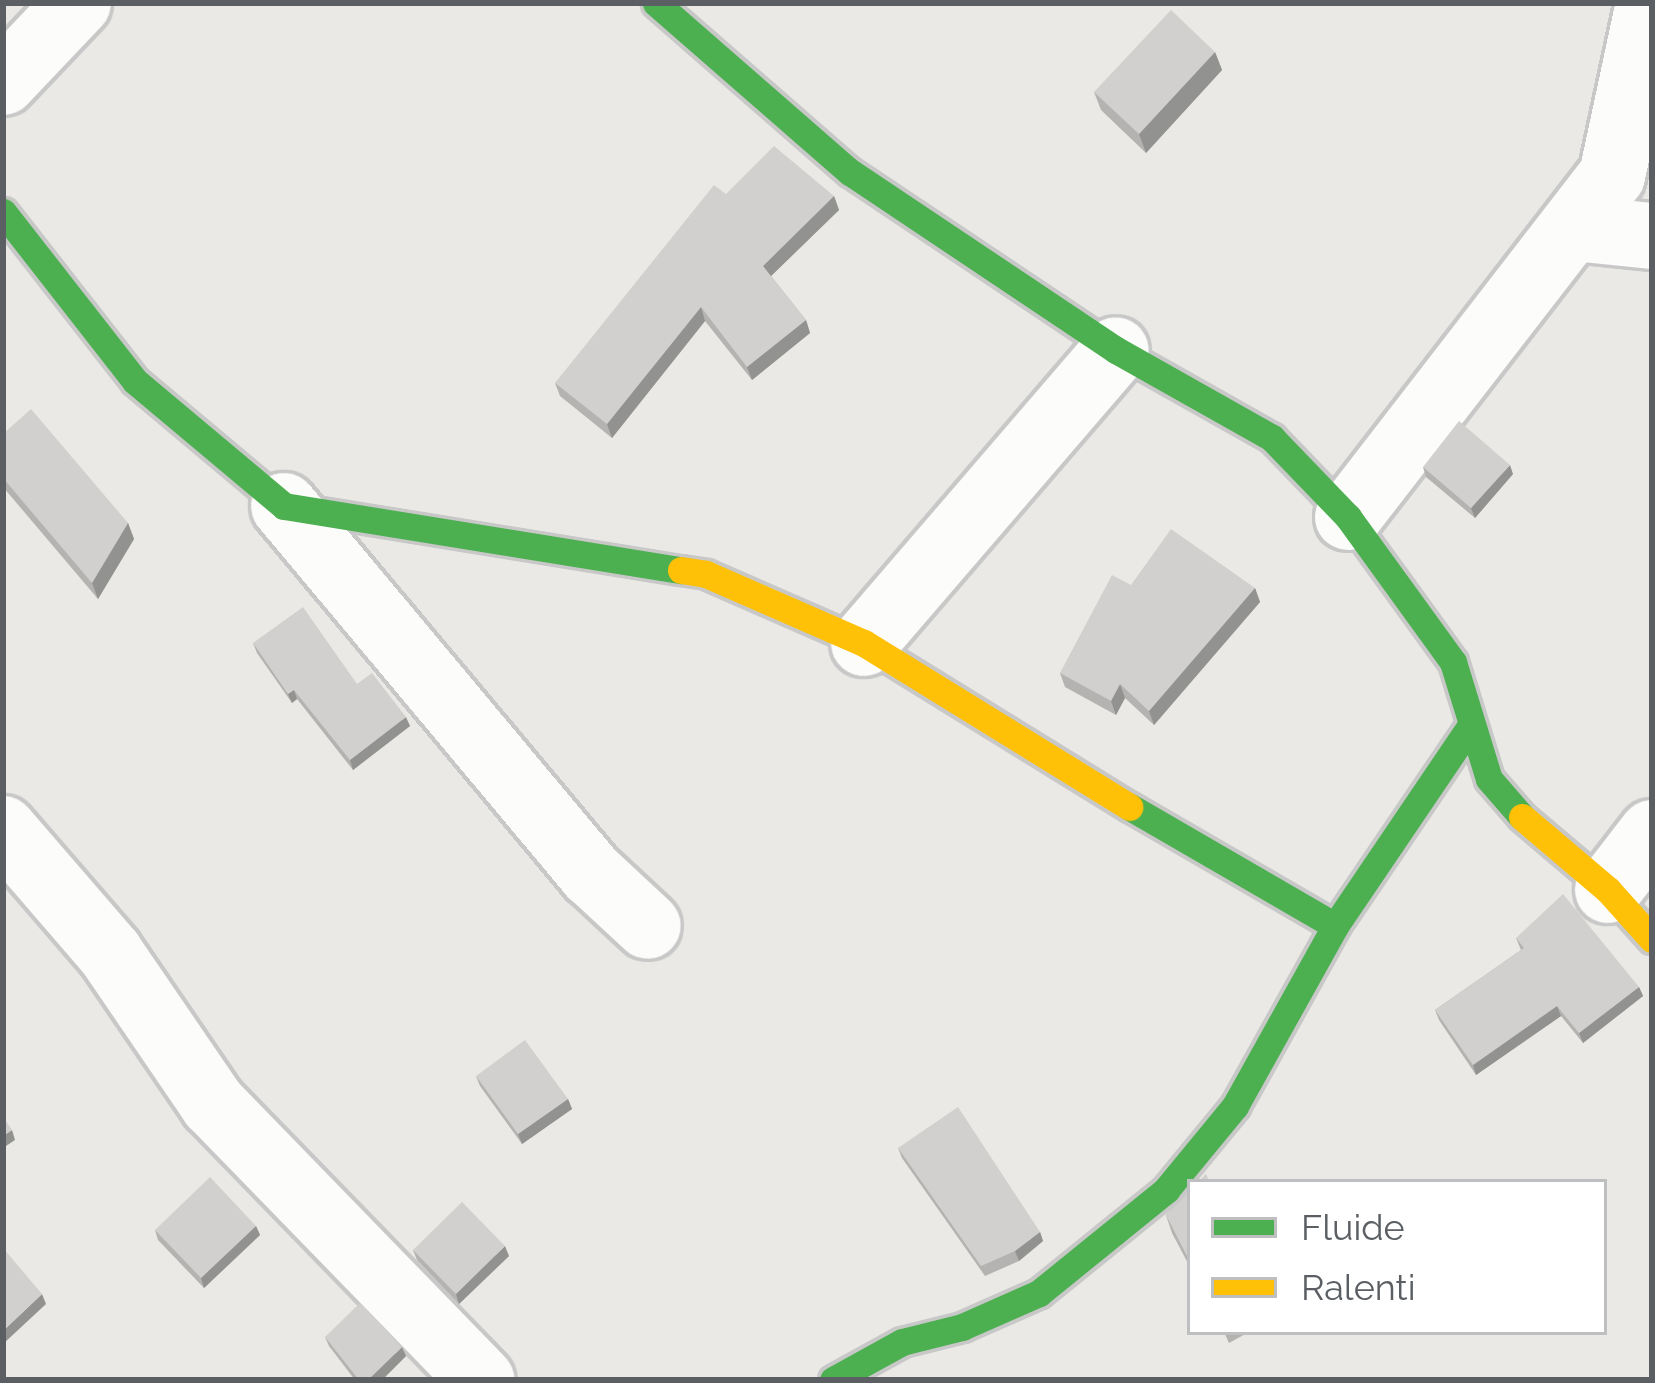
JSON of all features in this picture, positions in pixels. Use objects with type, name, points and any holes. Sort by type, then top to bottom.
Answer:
[{"type":"street","points":[[3,82],[78,3]]},
{"type":"street","points":[[656,3],[850,172],[1116,350],[1272,438],[1348,517],[1454,662],[1469,728],[1489,779],[1516,812],[1608,890],[1652,938]]},
{"type":"street","points":[[1348,517],[1612,176],[1649,3]]},
{"type":"street","points":[[3,212],[135,381],[284,506],[592,874],[649,926]]},
{"type":"street","points":[[1574,228],[1652,236]]},
{"type":"street","points":[[864,643],[1116,350]]},
{"type":"street","points":[[284,506],[706,574],[864,643],[1043,757],[1335,926]]},
{"type":"street","points":[[833,1380],[902,1342],[962,1327],[1039,1293],[1166,1190],[1234,1106],[1335,926],[1469,728]]},
{"type":"street","points":[[3,830],[110,953],[213,1105],[481,1380]]},
{"type":"street","points":[[1608,890],[1652,833]]},
{"type":"building","points":[[1171,10],[1215,52],[1139,134],[1094,92]]},
{"type":"building","points":[[774,146],[834,196],[763,266],[806,320],[747,367],[701,307],[607,424],[555,383],[714,185],[726,194]]},
{"type":"building","points":[[31,409],[128,523],[92,583],[3,478],[3,434]]},
{"type":"building","points":[[1459,421],[1510,465],[1471,508],[1423,467]]},
{"type":"building","points":[[1171,529],[1255,588],[1149,711],[1120,684],[1111,701],[1060,673],[1112,575],[1131,585]]},
{"type":"building","points":[[303,607],[357,684],[372,673],[406,717],[350,760],[294,690],[288,694],[253,643]]},
{"type":"building","points":[[1563,894],[1639,987],[1579,1033],[1557,1006],[1473,1065],[1435,1010],[1524,948],[1516,938]]},
{"type":"building","points":[[525,1040],[568,1099],[518,1134],[476,1076]]},
{"type":"building","points":[[958,1107],[1040,1232],[1015,1251],[981,1266],[898,1148]]},
{"type":"building","points":[[210,1177],[256,1226],[201,1278],[155,1230]]},
{"type":"building","points":[[1187,1193],[1187,1256],[1166,1215]]},
{"type":"building","points":[[462,1202],[505,1246],[456,1294],[413,1250]]},
{"type":"building","points":[[3,1248],[42,1294],[3,1331]]},
{"type":"building","points":[[360,1303],[402,1347],[368,1380],[359,1380],[325,1337]]},
{"type":"traffic: fast","points":[[656,3],[850,172],[1116,350],[1272,438],[1348,517],[1453,662],[1489,779],[1522,817]]},
{"type":"traffic: fast","points":[[3,212],[135,381],[284,506],[681,570]]},
{"type":"traffic: fast","points":[[833,1380],[902,1342],[962,1327],[1039,1293],[1166,1190],[1235,1106],[1335,926],[1469,728]]},
{"type":"traffic: fast","points":[[1130,807],[1335,926]]},
{"type":"traffic: slow","points":[[681,570],[706,574],[864,643],[1130,807]]},
{"type":"traffic: slow","points":[[1522,817],[1608,890],[1652,939]]}]
